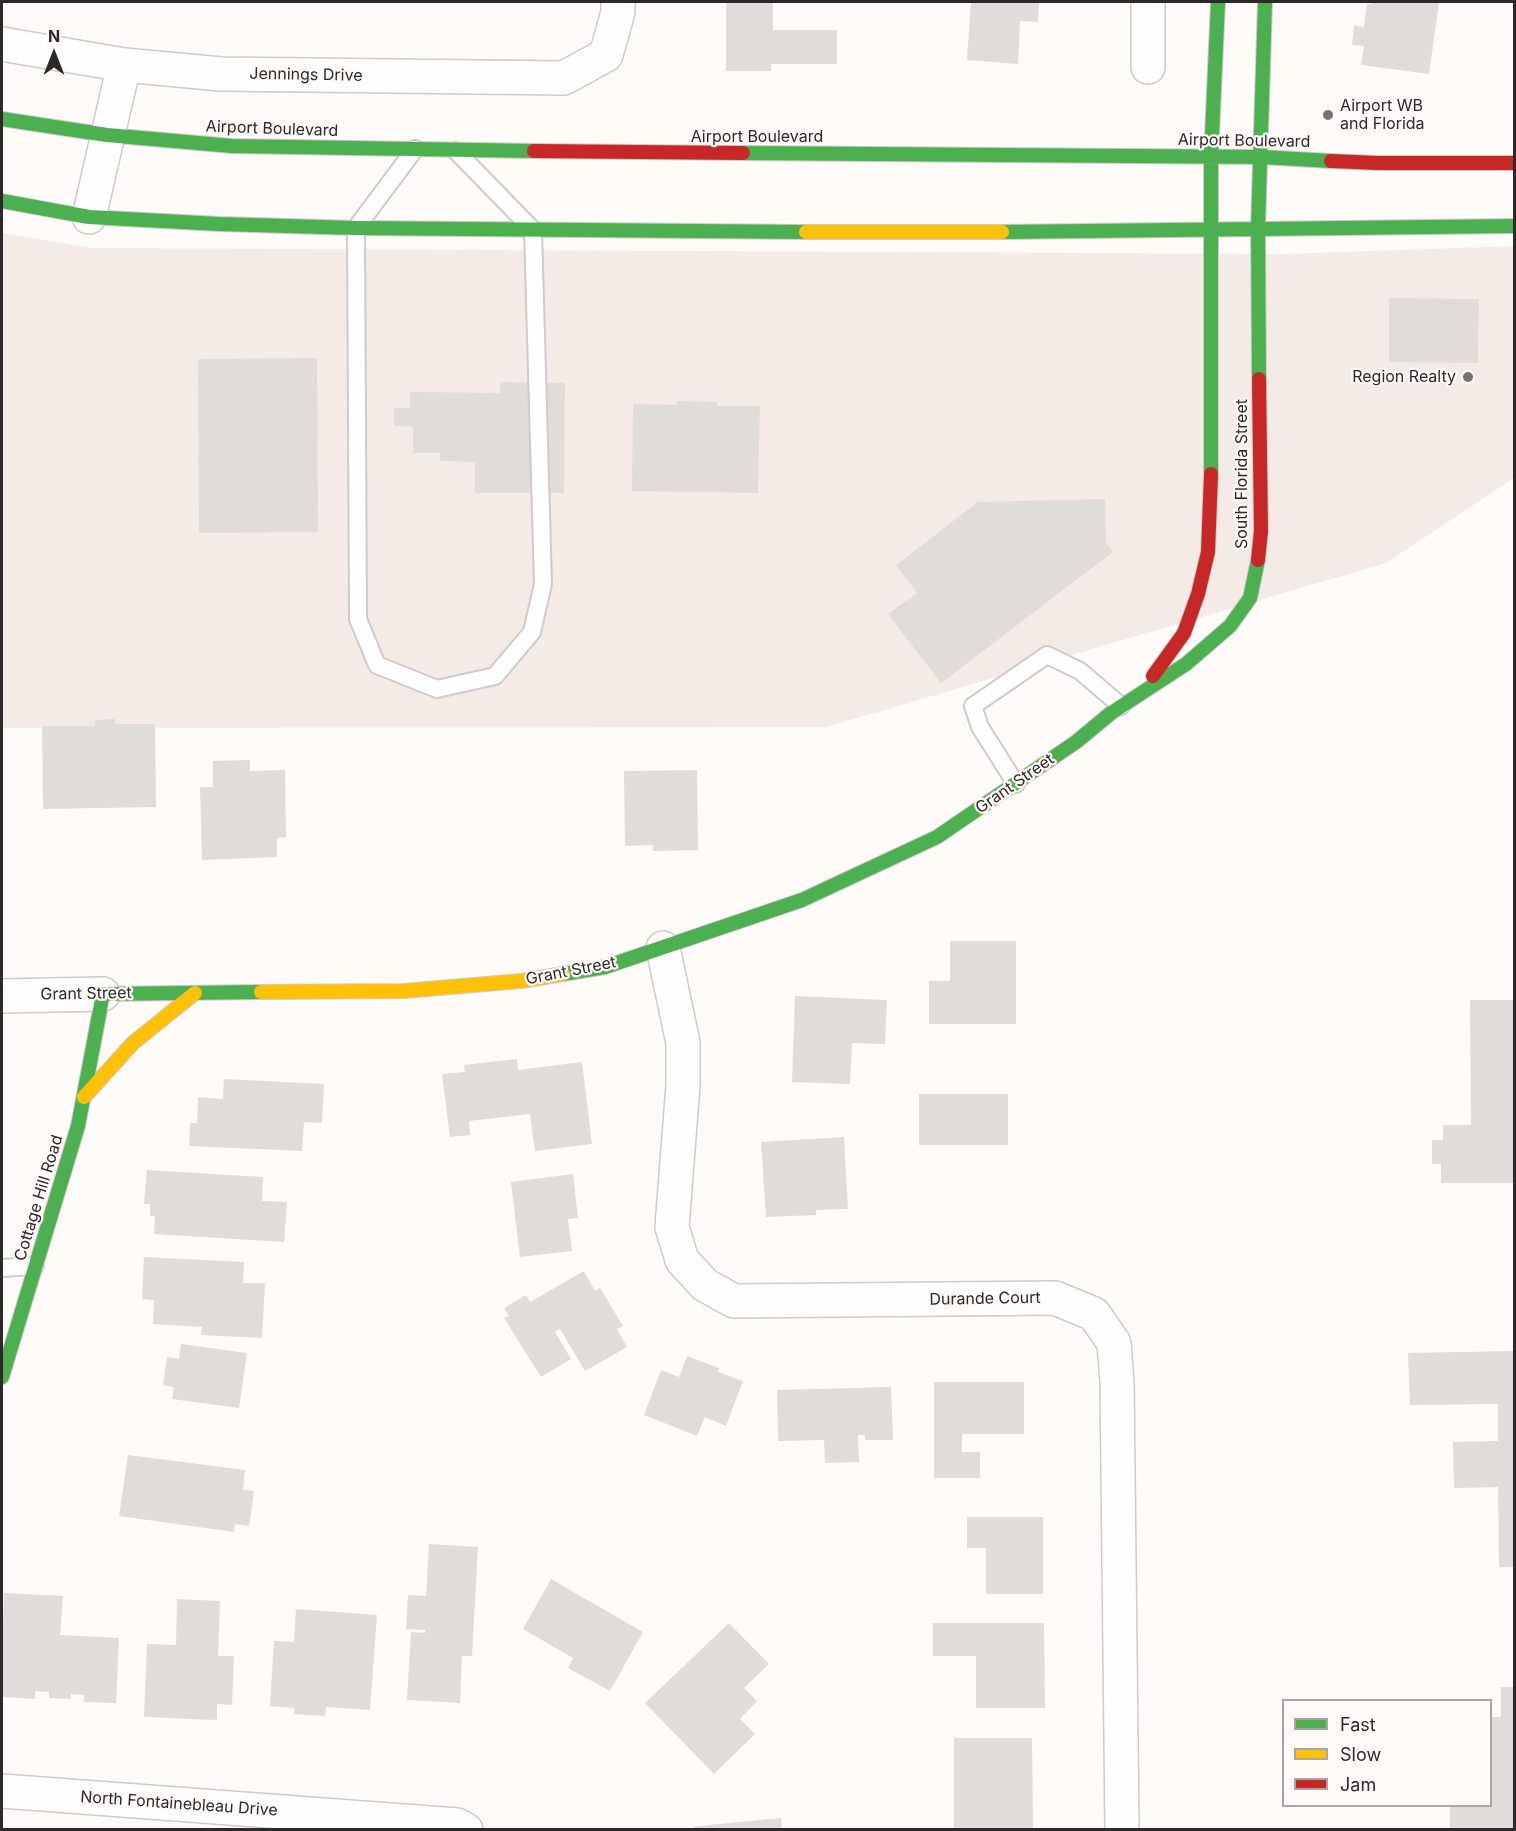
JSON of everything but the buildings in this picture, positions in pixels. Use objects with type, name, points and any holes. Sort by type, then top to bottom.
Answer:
[{"type":"street","name":"Jennings Drive","points":[[2,44],[124,65],[221,74],[564,78],[606,55],[618,12],[618,2]]},
{"type":"street","points":[[1148,67],[1149,2]]},
{"type":"street","name":"South Florida Street","points":[[1142,691],[1184,633],[1198,594],[1208,552],[1211,498],[1211,157],[1218,2]]},
{"type":"street","name":"South Florida Street","points":[[1142,691],[1186,664],[1230,626],[1250,598],[1258,566],[1261,531],[1258,228],[1265,2]]},
{"type":"street","points":[[89,217],[124,65]]},
{"type":"street","name":"Airport Boulevard","points":[[2,119],[107,135],[232,146],[1261,157],[1378,163],[1515,163]]},
{"type":"street","points":[[2,201],[89,217],[356,228],[933,232],[1515,226]]},
{"type":"street","name":"Grant Street","points":[[2,996],[404,991],[521,981],[605,967],[802,900],[937,837],[1076,742],[1142,691]]},
{"type":"street","name":"Durande Court","points":[[663,948],[683,1042],[683,1085],[672,1227],[682,1260],[705,1285],[734,1301],[1055,1298],[1094,1314],[1114,1343],[1117,1382],[1122,1830]]},
{"type":"street","points":[[84,1097],[134,1042],[195,993]]},
{"type":"street","name":"Cottage Hill Road","points":[[2,1377],[78,1126],[103,994]]},
{"type":"street","name":"North Fontainebleau Drive","points":[[2,1791],[457,1825],[466,1830]]},
{"type":"lane","points":[[415,149],[356,228],[358,619],[377,665],[437,689],[495,676],[532,632],[543,584],[533,230],[454,150]]},
{"type":"lane","points":[[1016,784],[980,728],[973,706],[1047,655],[1080,671],[1121,706]]},
{"type":"lane","points":[[2,1268],[35,1266]]},
{"type":"shaded area","points":[[2,233],[93,248],[1286,254],[1514,246],[1514,478],[1386,563],[826,727],[2,728]]},
{"type":"traffic: fast","points":[[1211,474],[1211,157],[1218,2]]},
{"type":"traffic: fast","points":[[1259,379],[1258,228],[1265,2]]},
{"type":"traffic: fast","points":[[2,119],[107,135],[232,146],[534,151]]},
{"type":"traffic: fast","points":[[743,153],[1261,157],[1331,161]]},
{"type":"traffic: fast","points":[[2,201],[89,217],[219,224],[356,228],[806,232]]},
{"type":"traffic: fast","points":[[1002,232],[1514,226]]},
{"type":"traffic: fast","points":[[563,974],[605,967],[802,900],[937,837],[1076,742],[1111,713],[1186,664],[1230,626],[1250,598],[1258,560]]},
{"type":"traffic: fast","points":[[2,1377],[78,1126],[103,994],[261,992]]},
{"type":"traffic: slow","points":[[806,232],[1002,232]]},
{"type":"traffic: slow","points":[[261,992],[404,991],[521,981],[563,974]]},
{"type":"traffic: slow","points":[[84,1097],[133,1043],[195,993]]},
{"type":"traffic: jam","points":[[534,151],[743,153]]},
{"type":"traffic: jam","points":[[1331,161],[1514,163]]},
{"type":"traffic: jam","points":[[1258,560],[1261,531],[1259,379]]},
{"type":"traffic: jam","points":[[1153,676],[1184,633],[1198,594],[1208,552],[1211,474]]},
{"type":"place","name":"Airport WB and Florida","points":[[1328,115]]},
{"type":"place","name":"Region Realty","points":[[1468,377]]}]
